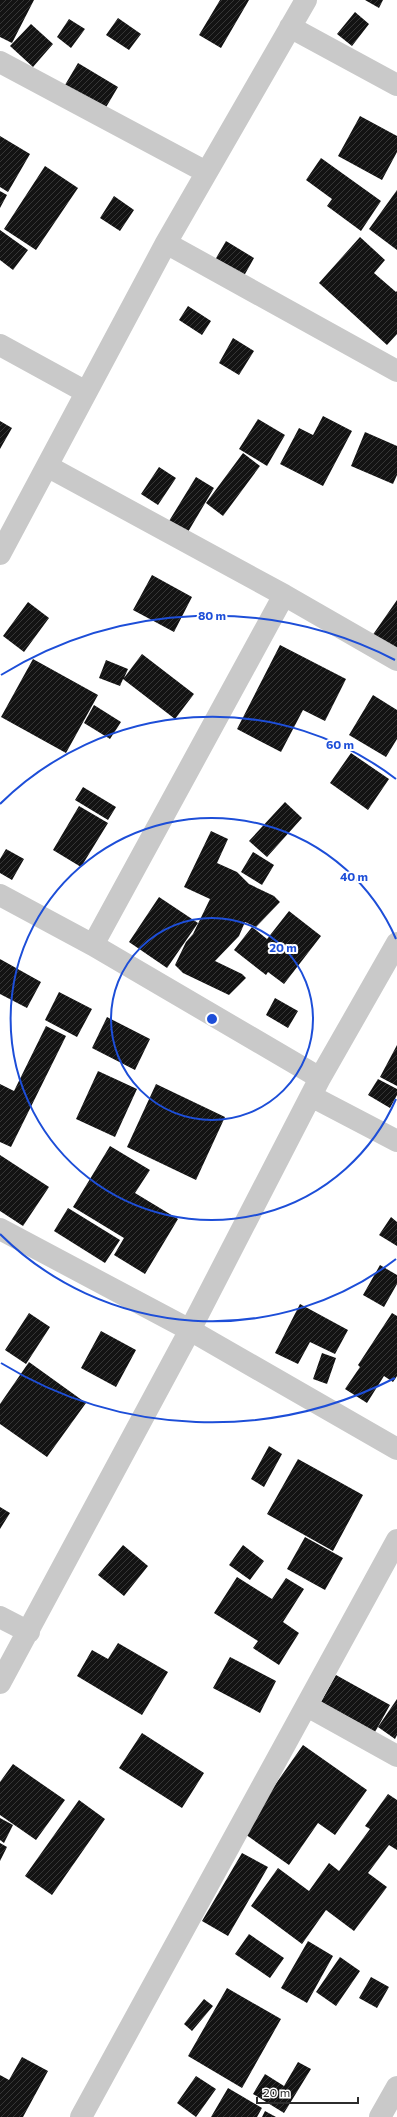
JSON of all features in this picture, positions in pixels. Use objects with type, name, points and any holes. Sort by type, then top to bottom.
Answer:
[{"type":"street","points":[[0,554],[166,243],[306,0]]},
{"type":"street","points":[[290,27],[397,85]]},
{"type":"street","points":[[0,62],[206,172]]},
{"type":"street","points":[[166,243],[397,371]]},
{"type":"street","points":[[0,345],[86,392]]},
{"type":"street","points":[[47,466],[284,595],[397,660]]},
{"type":"street","points":[[93,945],[284,595]]},
{"type":"street","points":[[0,895],[93,945],[315,1087],[397,1142]]},
{"type":"street","points":[[0,1683],[29,1632],[190,1330],[315,1087],[397,943]]},
{"type":"street","points":[[0,1229],[190,1330],[397,1450]]},
{"type":"street","points":[[81,2117],[397,1540]]},
{"type":"street","points":[[0,1617],[29,1632]]},
{"type":"street","points":[[307,1706],[397,1756]]},
{"type":"street","points":[[380,2117],[397,2087]]},
{"type":"building","points":[[0,0],[34,0],[12,43],[0,37]]},
{"type":"building","points":[[220,0],[249,0],[221,48],[199,35]]},
{"type":"building","points":[[365,0],[383,0],[379,8]]},
{"type":"building","points":[[355,12],[369,24],[352,46],[337,34]]},
{"type":"building","points":[[118,18],[141,34],[129,50],[106,35]]},
{"type":"building","points":[[69,19],[85,29],[71,48],[57,37]]},
{"type":"building","points":[[31,24],[53,44],[33,67],[10,46]]},
{"type":"building","points":[[78,63],[118,87],[105,109],[65,85]]},
{"type":"building","points":[[360,116],[397,136],[397,152],[382,180],[338,156]]},
{"type":"building","points":[[0,136],[30,154],[8,192],[0,187]]},
{"type":"building","points":[[321,158],[381,201],[361,231],[327,206],[332,199],[306,180]]},
{"type":"building","points":[[45,166],[78,188],[36,250],[4,229]]},
{"type":"building","points":[[397,190],[397,250],[369,229]]},
{"type":"building","points":[[0,191],[7,195],[0,208]]},
{"type":"building","points":[[114,196],[134,210],[120,231],[100,218]]},
{"type":"building","points":[[0,230],[28,250],[13,270],[0,260]]},
{"type":"building","points":[[360,237],[385,260],[374,273],[396,292],[397,291],[397,334],[387,345],[319,283]]},
{"type":"building","points":[[226,241],[254,258],[240,283],[212,265]]},
{"type":"building","points":[[188,306],[211,321],[202,335],[179,320]]},
{"type":"building","points":[[233,338],[254,351],[239,375],[219,363]]},
{"type":"building","points":[[323,416],[352,431],[323,486],[280,464],[299,428],[313,435]]},
{"type":"building","points":[[258,419],[285,435],[267,466],[239,449]]},
{"type":"building","points":[[0,421],[12,428],[0,449]]},
{"type":"building","points":[[365,432],[397,446],[397,475],[393,484],[351,466]]},
{"type":"building","points":[[243,453],[260,466],[223,516],[206,503]]},
{"type":"building","points":[[159,467],[176,478],[158,505],[141,494]]},
{"type":"building","points":[[196,477],[214,488],[185,537],[166,526]]},
{"type":"building","points":[[152,575],[192,597],[174,632],[133,610]]},
{"type":"building","points":[[397,600],[397,653],[372,636]]},
{"type":"building","points":[[28,602],[49,618],[24,652],[3,636]]},
{"type":"building","points":[[280,645],[346,679],[325,721],[303,710],[281,752],[237,729]]},
{"type":"building","points":[[142,654],[194,694],[175,719],[123,679],[120,686],[99,678],[106,660],[128,669],[124,678]]},
{"type":"building","points":[[33,659],[98,695],[66,753],[1,717]]},
{"type":"building","points":[[373,695],[397,710],[397,739],[386,757],[349,735]]},
{"type":"building","points":[[94,705],[121,722],[110,739],[84,723]]},
{"type":"building","points":[[351,753],[389,779],[368,810],[330,783]]},
{"type":"building","points":[[83,787],[116,807],[108,820],[75,800]]},
{"type":"building","points":[[285,802],[302,818],[267,857],[249,841]]},
{"type":"building","points":[[79,806],[108,823],[81,867],[53,850]]},
{"type":"building","points":[[211,831],[228,839],[217,863],[237,872],[249,884],[274,896],[280,902],[256,927],[245,922],[239,936],[215,961],[242,974],[246,978],[229,995],[183,973],[175,965],[186,942],[193,934],[210,899],[184,887]]},
{"type":"building","points":[[6,849],[24,859],[12,880],[0,873],[0,859]]},
{"type":"building","points":[[253,852],[274,865],[262,885],[241,872]]},
{"type":"building","points":[[159,897],[198,923],[167,968],[129,942]]},
{"type":"building","points":[[289,911],[321,936],[284,984],[268,972],[266,975],[234,950],[252,927],[267,939]]},
{"type":"building","points":[[0,959],[41,982],[27,1008],[0,994]]},
{"type":"building","points":[[59,992],[92,1009],[77,1037],[45,1020]]},
{"type":"building","points":[[275,998],[298,1011],[288,1028],[266,1015]]},
{"type":"building","points":[[107,1017],[150,1039],[135,1070],[92,1048]]},
{"type":"building","points":[[46,1026],[66,1036],[11,1147],[0,1142],[0,1084],[14,1091]]},
{"type":"building","points":[[397,1045],[397,1086],[380,1077]]},
{"type":"building","points":[[98,1071],[137,1089],[115,1137],[76,1119]]},
{"type":"building","points":[[378,1079],[397,1089],[397,1095],[390,1108],[368,1095]]},
{"type":"building","points":[[156,1084],[225,1117],[196,1180],[127,1147]]},
{"type":"building","points":[[110,1146],[150,1170],[135,1193],[178,1219],[145,1274],[114,1255],[124,1238],[73,1207]]},
{"type":"building","points":[[0,1155],[49,1187],[23,1226],[0,1211]]},
{"type":"building","points":[[68,1208],[120,1240],[105,1263],[54,1231]]},
{"type":"building","points":[[391,1217],[397,1222],[397,1246],[379,1235]]},
{"type":"building","points":[[380,1265],[397,1275],[397,1284],[384,1307],[363,1295]]},
{"type":"building","points":[[300,1304],[348,1330],[335,1354],[310,1342],[298,1364],[275,1353]]},
{"type":"building","points":[[29,1313],[50,1327],[26,1364],[5,1350]]},
{"type":"building","points":[[392,1313],[397,1316],[397,1376],[393,1382],[384,1376],[367,1403],[345,1389],[360,1367],[358,1365]]},
{"type":"building","points":[[101,1331],[136,1350],[116,1387],[81,1368]]},
{"type":"building","points":[[322,1353],[336,1358],[327,1384],[313,1379]]},
{"type":"building","points":[[29,1362],[86,1403],[47,1457],[0,1424],[0,1404]]},
{"type":"building","points":[[269,1446],[282,1454],[264,1487],[251,1479]]},
{"type":"building","points":[[298,1459],[363,1495],[333,1551],[267,1514]]},
{"type":"building","points":[[0,1507],[10,1513],[0,1529]]},
{"type":"building","points":[[305,1537],[343,1558],[325,1590],[287,1569]]},
{"type":"building","points":[[123,1545],[148,1566],[124,1596],[98,1575]]},
{"type":"building","points":[[243,1545],[264,1561],[250,1580],[229,1565]]},
{"type":"building","points":[[237,1577],[272,1599],[286,1578],[304,1589],[283,1622],[299,1633],[279,1665],[253,1648],[258,1641],[214,1613]]},
{"type":"building","points":[[118,1643],[168,1672],[142,1715],[77,1676],[92,1650],[108,1659]]},
{"type":"building","points":[[230,1657],[276,1681],[260,1713],[213,1688]]},
{"type":"building","points":[[336,1675],[390,1705],[375,1732],[321,1702]]},
{"type":"building","points":[[397,1699],[397,1735],[395,1739],[378,1727]]},
{"type":"building","points":[[142,1733],[204,1773],[182,1808],[119,1768]]},
{"type":"building","points":[[303,1745],[367,1790],[335,1835],[318,1823],[289,1865],[242,1832]]},
{"type":"building","points":[[13,1764],[65,1800],[36,1840],[0,1815],[0,1782]]},
{"type":"building","points":[[388,1794],[397,1800],[397,1850],[389,1845],[368,1873],[387,1887],[354,1931],[326,1910],[302,1944],[251,1906],[278,1868],[309,1891],[329,1863],[339,1871],[370,1829],[365,1826]]},
{"type":"building","points":[[79,1800],[105,1819],[52,1895],[25,1876]]},
{"type":"building","points":[[0,1818],[13,1825],[4,1843],[0,1840]]},
{"type":"building","points":[[0,1843],[7,1847],[0,1861]]},
{"type":"building","points":[[242,1853],[268,1867],[228,1936],[202,1921]]},
{"type":"building","points":[[249,1934],[284,1958],[270,1978],[235,1954]]},
{"type":"building","points":[[308,1941],[333,1956],[307,2003],[281,1988]]},
{"type":"building","points":[[340,1957],[360,1971],[336,2006],[316,1992]]},
{"type":"building","points":[[371,1977],[389,1987],[377,2008],[359,1998]]},
{"type":"building","points":[[227,1988],[281,2019],[242,2088],[188,2056]]},
{"type":"building","points":[[204,1999],[213,2006],[192,2031],[184,2024]]},
{"type":"building","points":[[22,2057],[48,2071],[23,2117],[0,2117],[0,2075],[9,2080]]},
{"type":"building","points":[[298,2062],[311,2069],[284,2113],[253,2094],[265,2074],[284,2086]]},
{"type":"building","points":[[196,2076],[216,2089],[196,2117],[177,2103]]},
{"type":"building","points":[[228,2088],[262,2108],[257,2117],[211,2117]]},
{"type":"building","points":[[265,2111],[276,2117],[262,2117]]}]
